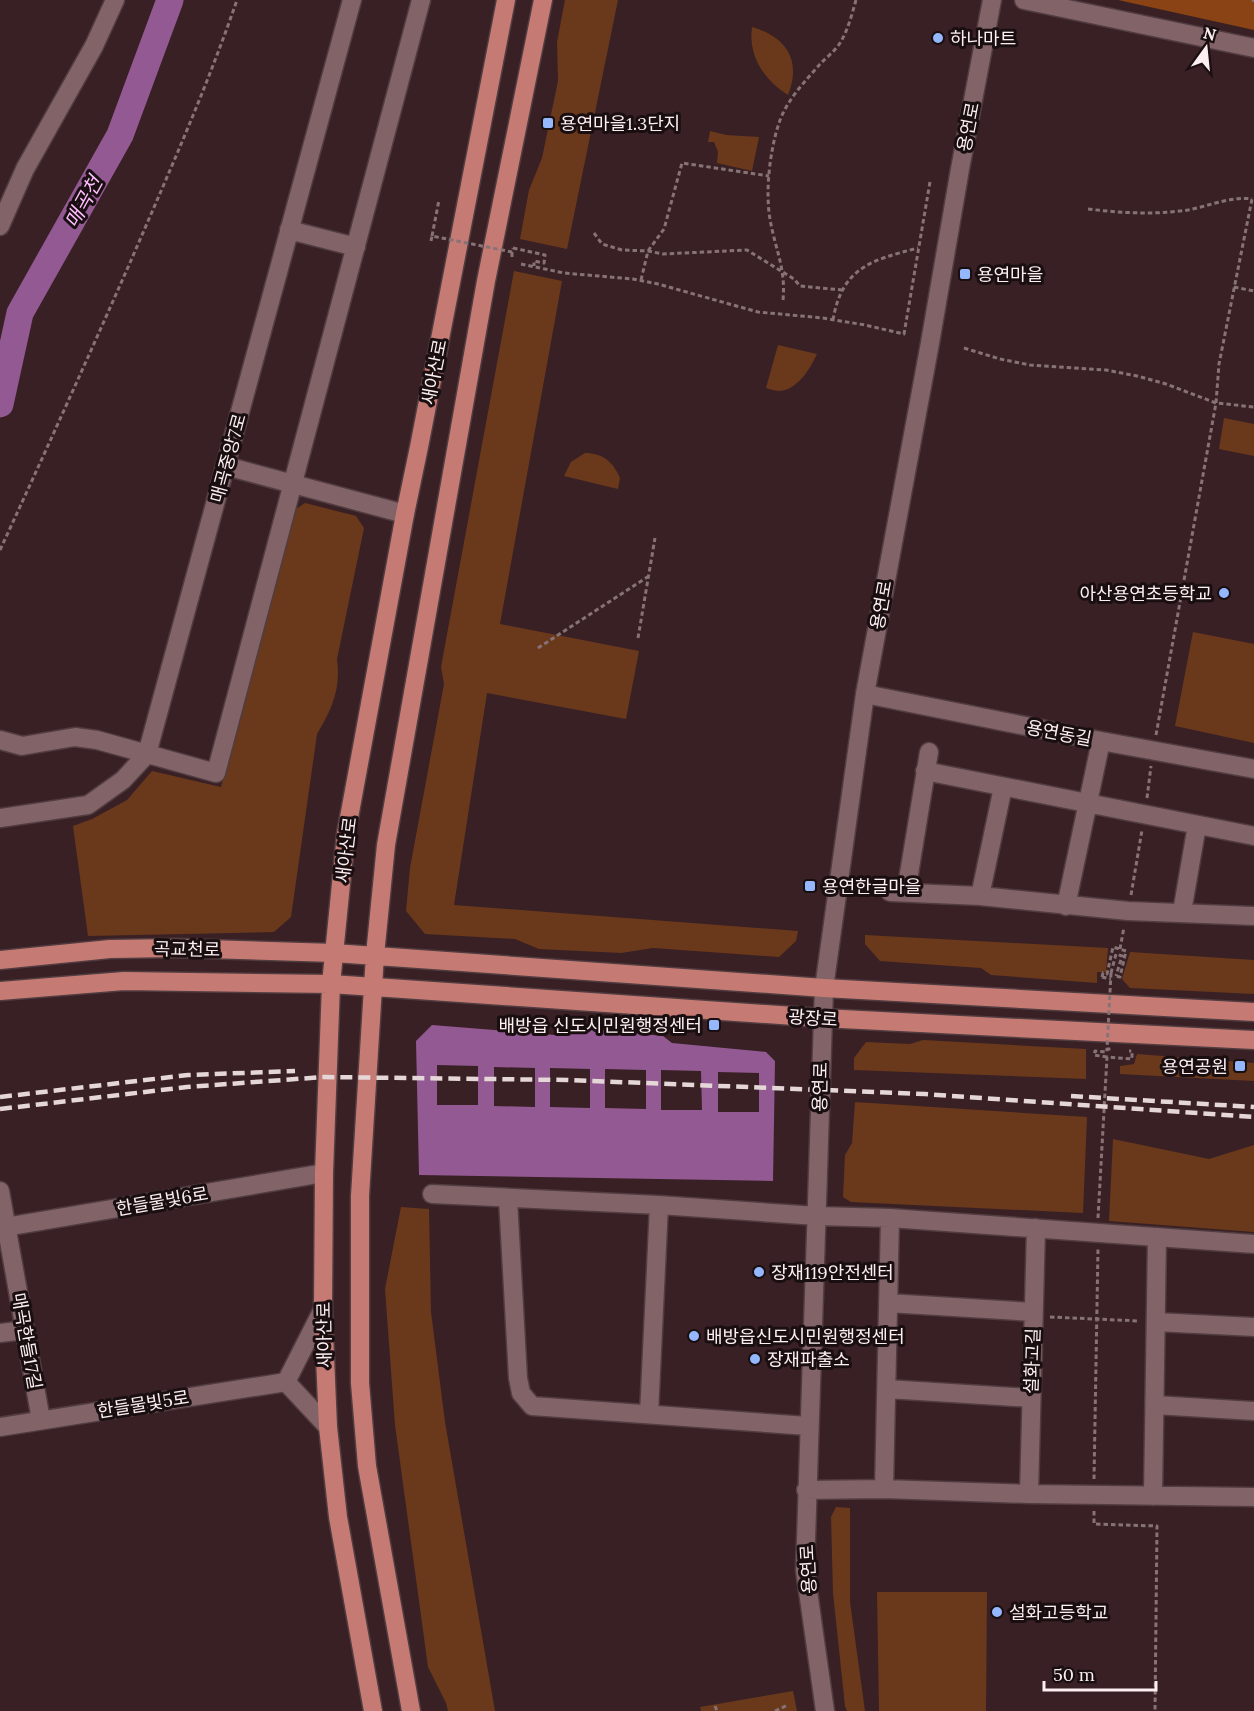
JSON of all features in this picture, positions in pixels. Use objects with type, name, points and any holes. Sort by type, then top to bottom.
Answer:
[{"type":"main road","name":"새아산로","points":[[373,1711],[339,1517],[328,1428],[323,1309],[324,1173],[331,984],[346,834],[405,514],[506,0]]},
{"type":"main road","name":"새아산로","points":[[411,1711],[368,1466],[360,1383],[360,1196],[375,956],[388,833],[486,281],[543,0]]},
{"type":"main road","name":"곡교천로","points":[[0,960],[110,949],[175,948],[334,952],[375,956]]},
{"type":"main road","name":"광장로","points":[[375,956],[824,988],[1254,1012]]},
{"type":"main road","name":"곡교천로","points":[[0,991],[124,981],[373,986]]},
{"type":"main road","name":"광장로","points":[[373,986],[822,1018],[1254,1040]]},
{"type":"street","points":[[0,226],[25,169],[94,46],[115,0]]},
{"type":"street","name":"매곡중앙7로","points":[[0,818],[88,805],[123,780],[147,754],[352,0]]},
{"type":"street","points":[[0,740],[22,746],[75,737],[97,740],[216,773],[421,0]]},
{"type":"street","name":"용연로","points":[[825,1711],[805,1570],[824,988],[865,694],[992,0]]},
{"type":"street","points":[[1024,0],[1254,48]]},
{"type":"street","points":[[289,230],[356,247]]},
{"type":"street","points":[[226,466],[405,514]]},
{"type":"street","name":"용연동길","points":[[865,694],[1254,769]]},
{"type":"street","points":[[1066,906],[1101,741]]},
{"type":"street","points":[[929,752],[898,892],[980,896],[1066,906],[1254,916]]},
{"type":"street","points":[[926,771],[1254,836]]},
{"type":"street","points":[[980,896],[1003,787]]},
{"type":"street","points":[[1182,912],[1197,825]]},
{"type":"street","name":"한들물빛6로","points":[[3,1228],[324,1173]]},
{"type":"street","name":"매곡한들17길","points":[[0,1191],[3,1228],[41,1420]]},
{"type":"street","points":[[432,1194],[659,1205],[817,1216],[890,1218],[1254,1244]]},
{"type":"street","points":[[508,1199],[518,1378],[521,1393],[532,1406],[808,1426]]},
{"type":"street","points":[[649,1414],[659,1205]]},
{"type":"street","points":[[884,1489],[890,1218]]},
{"type":"street","name":"설화고길","points":[[1029,1494],[1031,1398],[1041,1315],[1036,1228]]},
{"type":"street","points":[[1153,1496],[1155,1405],[1149,1322],[1157,1237]]},
{"type":"street","points":[[888,1304],[1041,1315]]},
{"type":"street","points":[[323,1309],[286,1382],[328,1428]]},
{"type":"street","points":[[1149,1322],[1254,1328]]},
{"type":"street","points":[[0,1333],[25,1330]]},
{"type":"street","name":"한들물빛5로","points":[[0,1427],[286,1382]]},
{"type":"street","points":[[887,1389],[1031,1398]]},
{"type":"street","points":[[1155,1405],[1254,1412]]},
{"type":"street","points":[[806,1490],[884,1489],[1029,1494],[1254,1497]]},
{"type":"path","points":[[0,550],[55,433],[182,144],[214,68],[237,0]]},
{"type":"path","points":[[783,300],[785,281],[770,218],[769,176],[778,123],[784,110],[839,44],[849,25],[856,0]]},
{"type":"path","points":[[641,281],[648,251],[664,229],[682,162],[769,176]]},
{"type":"path","points":[[521,264],[564,273],[641,281],[758,312],[833,320],[904,334],[930,182]]},
{"type":"path","points":[[1088,209],[1117,213],[1146,213],[1186,210],[1241,197],[1253,199],[1219,364],[1216,403],[1156,738]]},
{"type":"path","points":[[431,241],[439,200]]},
{"type":"path","points":[[594,233],[602,244],[622,250],[663,254],[747,250],[794,279],[800,286],[842,290]]},
{"type":"path","points":[[432,236],[512,252]]},
{"type":"path","points":[[512,257],[513,248],[545,255],[544,263],[534,261],[534,266]]},
{"type":"path","points":[[833,320],[836,303],[845,283],[859,270],[876,260],[919,248]]},
{"type":"path","points":[[1234,287],[1254,291]]},
{"type":"path","points":[[964,348],[1029,365],[1106,370],[1137,376],[1166,384],[1216,403],[1254,407]]},
{"type":"path","points":[[638,638],[655,538]]},
{"type":"path","points":[[538,648],[649,576]]},
{"type":"path","points":[[1145,808],[1152,765]]},
{"type":"path","points":[[1129,904],[1143,823]]},
{"type":"path","points":[[1120,949],[1126,919]]},
{"type":"path","points":[[1107,972],[1113,947],[1126,951],[1120,977],[1107,972],[1107,974],[1103,973],[1102,977],[1111,979]]},
{"type":"path","points":[[1107,1049],[1132,1051],[1132,1059],[1094,1055],[1095,1051],[1107,1052],[1107,1049],[1111,979],[1116,954],[1122,956],[1116,976]]},
{"type":"path","points":[[1098,1222],[1107,1057]]},
{"type":"path","points":[[1094,1486],[1098,1241]]},
{"type":"path","points":[[1041,1315],[1149,1322]]},
{"type":"path","points":[[1094,1509],[1094,1524],[1157,1526],[1155,1711]]},
{"type":"path","points":[[775,1711],[788,1705]]},
{"type":"path","points":[[715,1706],[717,1711]]},
{"type":"shaded area","points":[[565,0],[618,0],[567,249],[520,239],[529,190],[542,158],[558,81],[557,42]]},
{"type":"shaded area","points":[[1118,0],[1254,0],[1254,30]]},
{"type":"shaded area","points":[[752,27],[774,37],[788,52],[793,71],[788,95],[765,75],[755,57],[751,38]]},
{"type":"shaded area","points":[[710,131],[726,135],[759,137],[752,171],[717,163],[718,152],[714,142],[708,142]]},
{"type":"shaded area","points":[[514,271],[562,281],[500,624],[639,651],[626,719],[487,693],[454,905],[798,931],[796,941],[779,957],[653,948],[621,953],[539,949],[515,939],[425,934],[406,911],[410,868],[444,684],[441,667]]},
{"type":"shaded area","points":[[778,345],[817,354],[807,372],[798,382],[780,391],[766,388]]},
{"type":"shaded area","points":[[1224,418],[1254,424],[1254,456],[1219,449]]},
{"type":"shaded area","points":[[585,453],[597,455],[611,463],[620,478],[618,489],[564,476],[571,462]]},
{"type":"shaded area","points":[[305,503],[356,516],[364,528],[337,659],[338,680],[334,698],[317,734],[291,917],[274,932],[88,936],[73,826],[92,819],[127,800],[152,771],[221,787],[296,509]]},
{"type":"shaded area","points":[[1193,632],[1254,644],[1254,743],[1175,726]]},
{"type":"shaded area","points":[[865,935],[1108,948],[1106,972],[1097,972],[1097,983],[991,975],[981,968],[880,961],[865,944]]},
{"type":"shaded area","points":[[1130,952],[1254,960],[1254,994],[1130,988],[1122,979]]},
{"type":"shaded area","points":[[432,1025],[555,1035],[582,1028],[663,1036],[672,1043],[766,1052],[775,1061],[773,1181],[419,1175],[416,1041]],"holes":[[[437,1065],[478,1066],[478,1105],[437,1105]],[[494,1067],[535,1068],[535,1107],[494,1106]],[[550,1068],[590,1069],[590,1108],[550,1107]],[[605,1069],[646,1070],[646,1109],[605,1108]],[[661,1070],[701,1071],[702,1110],[661,1110]],[[718,1072],[759,1073],[759,1112],[718,1112]]]},
{"type":"shaded area","points":[[923,1040],[1086,1049],[1086,1079],[854,1070],[854,1058],[866,1042],[910,1044]]},
{"type":"shaded area","points":[[1137,1054],[1254,1063],[1254,1081],[1120,1074],[1120,1066],[1134,1064]]},
{"type":"shaded area","points":[[855,1102],[1087,1117],[1083,1213],[851,1202],[843,1197],[845,1155],[852,1143]]},
{"type":"shaded area","points":[[1113,1139],[1209,1159],[1254,1145],[1254,1232],[1109,1221]]},
{"type":"shaded area","points":[[401,1207],[429,1209],[431,1312],[445,1422],[495,1711],[448,1711],[428,1667],[395,1425],[385,1289]]},
{"type":"shaded area","points":[[836,1507],[850,1508],[850,1602],[865,1711],[847,1711],[845,1706],[833,1593],[831,1517]]},
{"type":"shaded area","points":[[877,1592],[987,1592],[986,1711],[879,1711]]},
{"type":"shaded area","points":[[793,1691],[797,1711],[701,1711],[700,1707]]},
{"type":"waterway","name":"매곡천","points":[[0,404],[20,313],[120,135],[170,0]]},
{"type":"railway","points":[[0,1097],[188,1075],[295,1071]]},
{"type":"railway","points":[[0,1109],[187,1087],[324,1077],[568,1080],[925,1094],[1254,1117]]},
{"type":"railway","points":[[1071,1096],[1254,1107]]},
{"type":"place","name":"하나마트","points":[[938,38]]},
{"type":"place","name":"용연마을1.3단지","points":[[548,123]]},
{"type":"place","name":"용연마을","points":[[965,274]]},
{"type":"place","name":"아산용연초등학교","points":[[1224,593]]},
{"type":"place","name":"용연한글마을","points":[[810,886]]},
{"type":"place","name":"배방읍 신도시민원행정센터","points":[[714,1025]]},
{"type":"place","name":"용연공원","points":[[1240,1066]]},
{"type":"place","name":"장재119안전센터","points":[[759,1272]]},
{"type":"place","name":"배방읍신도시민원행정센터","points":[[694,1336]]},
{"type":"place","name":"장재파출소","points":[[755,1359]]},
{"type":"place","name":"설화고등학교","points":[[997,1612]]}]
